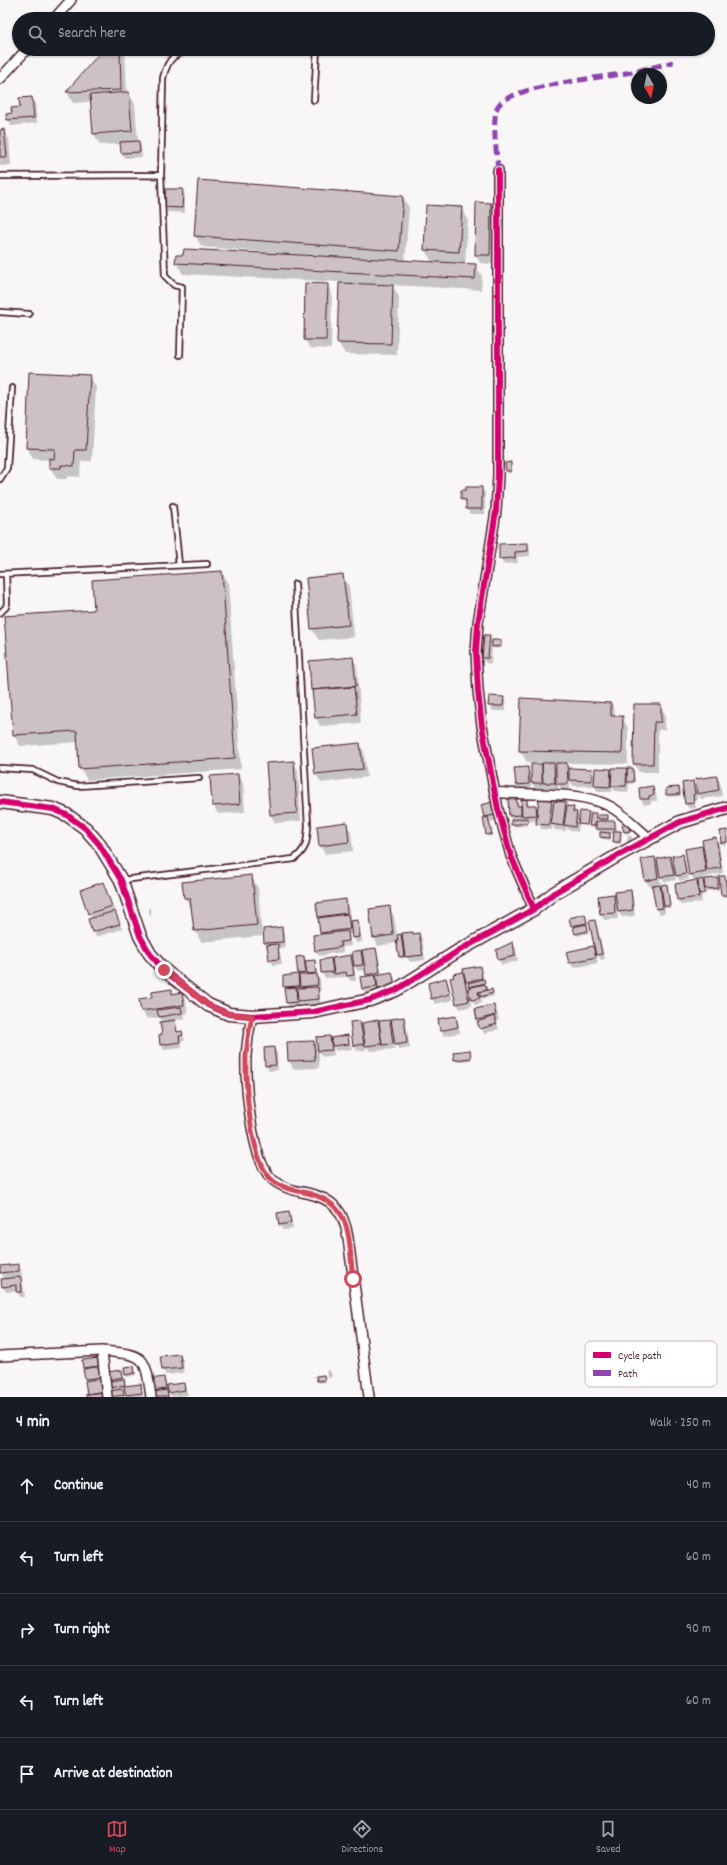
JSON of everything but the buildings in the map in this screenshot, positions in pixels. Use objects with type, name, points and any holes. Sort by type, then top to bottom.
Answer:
[{"type":"street","points":[[60,12],[71,0]]},
{"type":"street","points":[[0,79],[21,56]]},
{"type":"street","points":[[498,170],[498,475],[496,510],[486,568],[476,652],[482,726],[496,792],[498,809],[511,856],[534,909]]},
{"type":"street","points":[[496,792],[514,794],[568,795],[595,801],[611,806],[649,838]]},
{"type":"street","points":[[0,802],[53,809],[67,815],[85,828],[99,844],[121,880],[140,936],[150,954],[164,970],[208,1005],[229,1014],[252,1016],[313,1012],[370,1000],[396,990],[458,951],[534,909],[554,893],[649,838],[680,822],[727,808]]},
{"type":"street","points":[[252,1016],[246,1056],[254,1143],[262,1166],[271,1179],[289,1189],[321,1197],[333,1204],[341,1212],[347,1231],[369,1397]]},
{"type":"street","points":[[102,1351],[107,1397]]},
{"type":"street","points":[[0,1356],[102,1351],[131,1354],[144,1362],[150,1397]]},
{"type":"lane","points":[[174,56],[166,65],[163,78],[163,262],[165,276],[174,285],[182,287],[180,356]]},
{"type":"lane","points":[[314,100],[317,56]]},
{"type":"lane","points":[[0,176],[162,175]]},
{"type":"lane","points":[[0,312],[29,314]]},
{"type":"lane","points":[[0,479],[7,468],[12,388]]},
{"type":"lane","points":[[174,506],[179,565]]},
{"type":"lane","points":[[0,574],[207,564]]},
{"type":"lane","points":[[0,612],[6,607],[7,603],[6,574]]},
{"type":"lane","points":[[121,880],[294,859],[304,852],[308,826],[295,584]]},
{"type":"lane","points":[[0,768],[33,770],[58,782],[78,786],[199,778]]},
{"type":"lane","points":[[0,797],[0,802]]},
{"type":"marked path","points":[[498,170],[495,119],[498,106],[506,99],[537,88],[643,70],[673,62]]},
{"type":"cycle path","points":[[498,170],[498,475],[496,511],[478,623],[476,652],[482,726],[498,809],[511,856],[534,909]]},
{"type":"cycle path","points":[[0,802],[53,809],[67,815],[85,828],[99,844],[121,880],[140,936],[150,954],[164,970],[208,1005],[229,1014],[252,1016],[313,1012],[370,1000],[396,990],[458,951],[534,909],[554,893],[617,856],[680,822],[727,808]]},
{"type":"route","points":[[164,970],[185,989],[208,1005],[229,1014],[252,1016],[246,1056],[248,1090],[254,1143],[262,1166],[271,1179],[289,1189],[321,1197],[333,1204],[341,1212],[346,1224],[353,1279]]}]
